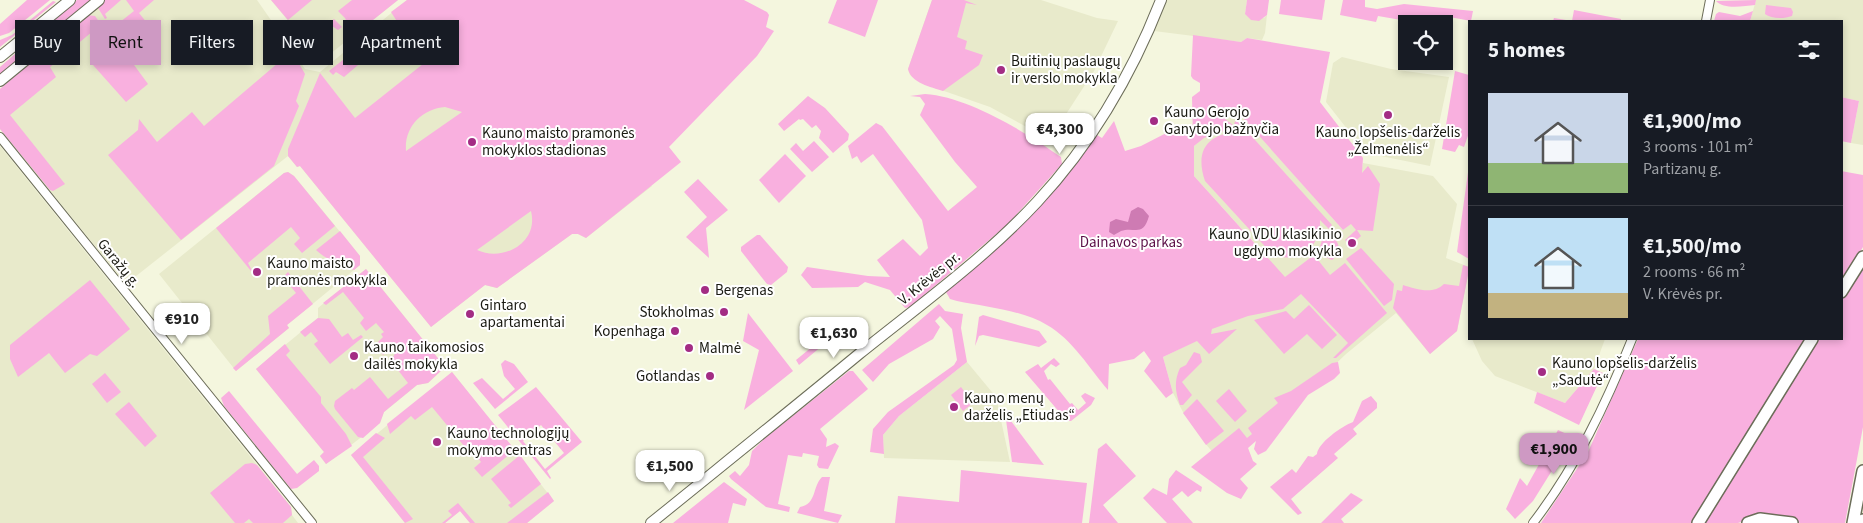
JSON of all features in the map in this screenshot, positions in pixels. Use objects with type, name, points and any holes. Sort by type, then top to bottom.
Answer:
[{"type":"highway","points":[[1843,289],[1863,256]]},
{"type":"highway","points":[[1698,523],[1811,340]]},
{"type":"highway","points":[[1853,523],[1863,471]]},
{"type":"highway","points":[[1748,523],[1760,520],[1792,523]]},
{"type":"main road","points":[[0,56],[70,0]]},
{"type":"main road","points":[[0,81],[99,0]]},
{"type":"main road","name":"V. Krėvės pr.","points":[[651,523],[952,279],[1025,214],[1072,160],[1104,114],[1132,64],[1161,0]]},
{"type":"street","points":[[1706,20],[1710,0]]},
{"type":"street","name":"Garažų g.","points":[[0,137],[312,523]]},
{"type":"street","points":[[1533,523],[1575,462],[1608,397],[1632,340]]},
{"type":"shaded area","points":[[104,0],[257,0],[271,20],[263,20],[263,65],[302,65],[305,69],[320,72],[328,65],[333,65],[333,61],[343,53],[343,65],[459,65],[459,39],[652,186],[586,238],[578,234],[572,234],[497,288],[485,285],[431,327],[300,166],[297,167],[288,156],[126,284],[0,129],[0,89],[28,65],[80,65],[80,21]]},
{"type":"shaded area","points":[[271,0],[398,0],[373,20],[343,20],[343,44],[333,52],[333,20],[288,20]]},
{"type":"shaded area","points":[[407,0],[433,20],[383,20]]},
{"type":"shaded area","name":"Buitinių paslaugų ir verslo mokykla","points":[[932,0],[1041,0],[1097,18],[1118,21],[1094,71],[1061,122],[1047,138],[990,107],[924,84],[910,75],[908,69]]},
{"type":"shaded area","points":[[1167,0],[1247,0],[1245,14],[1264,18],[1267,15],[1265,33],[1262,40],[1247,38],[1241,42],[1154,31]]},
{"type":"shaded area","points":[[1756,0],[1863,0],[1863,145],[1851,143],[1859,101],[1843,97],[1843,20],[1750,20]]},
{"type":"shaded area","name":"Kauno lopšelis-darželis „Želmenėlis“","points":[[1342,57],[1391,69],[1449,77],[1430,166],[1366,153],[1326,102],[1333,63]]},
{"type":"shaded area","points":[[1236,109],[1343,230],[1353,222],[1363,163],[1433,176],[1457,204],[1446,258],[1468,267],[1457,331],[1430,354],[1396,313],[1346,354],[1226,468],[1204,442],[1183,412],[1173,393],[1163,357],[1210,334],[1212,329],[1269,259],[1194,176],[1194,146]]},
{"type":"shaded area","points":[[0,146],[291,507],[292,515],[298,523],[0,523]]},
{"type":"shaded area","name":"Kauno maisto pramonės mokykla","points":[[288,172],[294,176],[360,256],[360,265],[287,325],[289,328],[236,371],[159,274],[284,173]]},
{"type":"shaded area","points":[[1138,207],[1143,209],[1149,216],[1144,227],[1138,230],[1121,231],[1114,235],[1109,232],[1110,222],[1116,219],[1128,222],[1131,211]]},
{"type":"shaded area","name":"Kauno taikomosios dailės mokykla","points":[[366,269],[445,367],[428,383],[417,385],[384,412],[380,423],[326,464],[320,456],[324,452],[256,369],[318,318],[318,308]]},
{"type":"shaded area","name":"Kauno lopšelis-darželis „Sadutė“","points":[[1472,340],[1605,340],[1594,369],[1565,403],[1495,376],[1482,361]]},
{"type":"shaded area","name":"Kauno menų darželis „Etiudas“","points":[[967,362],[996,397],[1010,462],[884,458],[883,435],[899,416]]},
{"type":"shaded area","name":"Kauno technologijų mokymo centras","points":[[452,372],[554,501],[527,523],[470,523],[460,511],[445,523],[405,523],[351,455]]},
{"type":"green space","points":[[27,0],[50,0],[25,20],[15,20],[15,28],[9,33],[0,36],[0,24]]},
{"type":"green space","points":[[77,0],[93,0],[68,20],[54,20]]},
{"type":"green space","points":[[104,0],[121,0],[105,14],[107,18],[105,19],[98,8]]},
{"type":"green space","points":[[126,0],[154,0],[139,13],[145,20],[123,20],[134,11]]},
{"type":"green space","points":[[271,0],[312,0],[288,20]]},
{"type":"green space","points":[[352,0],[398,0],[373,20],[346,20],[338,11]]},
{"type":"green space","name":"Kauno maisto pramonės mokyklos stadionas","points":[[407,0],[744,0],[767,12],[769,15],[766,27],[774,31],[757,56],[669,147],[681,162],[586,238],[578,234],[572,234],[497,288],[485,285],[431,327],[300,166],[297,167],[288,156],[288,149],[320,73],[355,118],[422,65],[459,65],[459,20],[396,20],[391,12]],"holes":[[[445,107],[462,112],[406,151],[406,142],[411,127],[422,115],[437,108]],[[531,211],[532,222],[530,232],[517,247],[498,253],[487,253],[477,250]]]},
{"type":"green space","points":[[837,0],[878,0],[865,37],[828,23]]},
{"type":"green space","points":[[932,0],[964,0],[977,5],[966,3],[957,37],[967,41],[965,49],[983,55],[979,65],[943,91],[917,81],[908,69]]},
{"type":"green space","points":[[1247,0],[1269,0],[1267,15],[1259,21],[1251,20],[1245,14]]},
{"type":"green space","points":[[1281,0],[1325,0],[1322,20],[1279,14]]},
{"type":"green space","points":[[1343,0],[1365,0],[1365,7],[1377,9],[1404,4],[1473,11],[1471,20],[1468,20],[1453,18],[1453,15],[1398,15],[1398,19],[1378,16],[1376,22],[1340,15]]},
{"type":"green space","points":[[1756,0],[1755,5],[1734,7],[1724,6],[1716,1]]},
{"type":"green space","points":[[53,1],[56,2],[34,20],[30,20]]},
{"type":"green space","points":[[1766,5],[1791,8],[1792,16],[1778,18],[1768,16],[1765,14]]},
{"type":"green space","points":[[1574,10],[1621,20],[1572,20]]},
{"type":"green space","points":[[1753,11],[1750,20],[1714,20],[1716,14],[1719,12],[1740,16]]},
{"type":"green space","points":[[87,15],[95,16],[98,20],[90,20],[90,34],[80,42],[80,21]]},
{"type":"green space","points":[[334,19],[342,27],[338,30],[333,27]]},
{"type":"green space","points":[[15,33],[15,35],[0,47],[0,40]]},
{"type":"green space","name":"Dainavos parkas","points":[[1193,35],[1241,42],[1247,38],[1330,52],[1320,102],[1363,158],[1362,173],[1368,166],[1380,184],[1373,231],[1357,230],[1361,236],[1350,246],[1345,240],[1356,230],[1351,224],[1343,230],[1236,110],[1225,119],[1233,125],[1232,128],[1204,138],[1194,146],[1194,176],[1285,277],[1314,255],[1330,275],[1345,263],[1387,313],[1336,358],[1333,358],[1348,343],[1301,294],[1283,309],[1248,316],[1212,329],[1211,334],[1237,329],[1209,354],[1197,341],[1163,357],[1173,393],[1166,398],[1144,371],[1151,361],[1144,351],[1134,359],[1109,364],[1108,390],[1073,346],[1047,325],[1015,312],[950,299],[946,292],[1027,219],[1063,179],[1097,135],[1102,138],[1114,121],[1125,151],[1141,146],[1180,126],[1193,137],[1192,97],[1200,91],[1200,83],[1191,76]]},
{"type":"green space","points":[[15,54],[15,63],[0,75],[0,67]]},
{"type":"green space","points":[[343,60],[343,65],[358,65],[344,77],[336,72],[333,75],[329,71]]},
{"type":"green space","points":[[28,65],[52,65],[50,67],[56,77],[10,115],[65,184],[53,191],[50,190],[0,129],[0,89]]},
{"type":"green space","points":[[93,65],[134,65],[148,84],[126,102]]},
{"type":"green space","points":[[276,65],[300,65],[305,74],[296,101],[299,106],[274,166],[181,240],[108,155],[138,130],[139,119],[157,142],[192,112],[204,126]]},
{"type":"green space","points":[[1455,71],[1468,75],[1468,136],[1464,147],[1459,145],[1455,152],[1442,149]]},
{"type":"green space","points":[[925,94],[960,102],[996,117],[1061,157],[1062,164],[1008,224],[910,307],[905,308],[890,290],[865,282],[858,287],[812,288],[801,275],[807,267],[868,276],[890,277],[877,260],[903,239],[920,256],[928,248],[922,220],[873,154],[861,163],[857,156],[852,159],[848,146],[876,123],[882,126],[948,211],[977,187],[955,162],[920,115],[925,104],[920,97],[910,96]]},
{"type":"green space","points":[[808,96],[825,108],[849,134],[848,140],[833,153],[819,138],[821,131],[816,125],[812,128],[803,119],[799,119],[784,131],[778,124]]},
{"type":"green space","points":[[1843,97],[1859,101],[1851,143],[1843,141]]},
{"type":"green space","points":[[1237,120],[1332,225],[1329,229],[1320,220],[1317,239],[1306,252],[1291,257],[1272,254],[1205,181],[1202,170],[1203,151],[1207,144],[1221,135],[1242,132],[1234,123]]},
{"type":"green space","points":[[814,141],[829,157],[812,172],[790,149],[796,143],[803,151]]},
{"type":"green space","points":[[785,154],[806,176],[779,203],[759,180]]},
{"type":"green space","points":[[1843,171],[1863,175],[1863,247],[1843,280]]},
{"type":"green space","points":[[288,172],[294,176],[335,226],[302,253],[294,244],[300,238],[291,227],[248,263],[255,276],[216,228],[284,173]]},
{"type":"green space","points":[[1468,172],[1468,258],[1457,252]]},
{"type":"green space","points":[[698,179],[728,210],[706,228],[709,258],[686,237],[707,217],[684,192]]},
{"type":"green space","points":[[340,231],[360,256],[360,265],[354,270],[349,268],[348,258],[331,260],[316,250]]},
{"type":"green space","points":[[757,235],[760,235],[788,267],[787,272],[771,285],[767,284],[741,251],[741,247]]},
{"type":"green space","points":[[1333,236],[1339,251],[1332,260],[1323,256],[1319,250],[1322,240]]},
{"type":"green space","points":[[1361,248],[1394,284],[1392,300],[1384,306],[1346,259]]},
{"type":"green space","points":[[1463,265],[1468,267],[1468,275],[1457,331],[1430,354],[1393,308],[1397,290],[1402,291],[1403,285],[1424,290],[1435,289],[1444,284],[1459,286]]},
{"type":"green space","points":[[1863,266],[1863,427],[1845,523],[1800,523],[1787,518],[1757,516],[1738,523],[1703,523],[1817,340],[1843,340],[1843,298]]},
{"type":"green space","points":[[366,269],[445,367],[428,383],[417,385],[384,412],[380,423],[363,438],[358,437],[335,409],[335,401],[352,388],[354,390],[370,377],[388,399],[408,383],[391,361],[398,348],[395,345],[383,355],[375,345],[383,337],[381,334],[384,332],[376,323],[366,331],[360,323],[364,318],[343,292],[326,305],[323,303]]},
{"type":"green space","points":[[288,272],[313,304],[287,325],[289,328],[236,371],[233,368],[270,334],[268,316],[296,293],[283,277]]},
{"type":"green space","points":[[90,280],[130,329],[97,356],[90,354],[65,373],[49,353],[18,377],[10,359],[10,345]]},
{"type":"green space","points":[[939,304],[945,311],[963,314],[961,328],[967,362],[899,416],[883,435],[884,454],[870,452],[873,429],[888,412],[954,365],[957,360],[952,329],[940,316],[935,321],[940,327],[933,339],[889,364],[873,382],[862,370]]},
{"type":"green space","points":[[1309,305],[1337,335],[1322,349],[1307,334],[1284,354],[1254,320],[1286,311],[1294,319]]},
{"type":"green space","points":[[748,313],[793,371],[744,410],[759,350],[743,341]]},
{"type":"green space","points":[[983,315],[1039,331],[1047,342],[1039,347],[983,335],[979,336],[975,346],[979,317]]},
{"type":"green space","points":[[318,318],[329,319],[342,337],[348,333],[353,340],[361,335],[363,337],[330,364],[314,344],[318,341],[311,332],[305,337],[300,332]]},
{"type":"green space","points":[[840,324],[846,326],[799,365],[796,360]]},
{"type":"green space","points":[[1638,340],[1806,340],[1692,523],[1541,523],[1588,452]]},
{"type":"green space","points":[[285,344],[290,351],[286,355],[321,397],[321,403],[346,434],[352,446],[326,464],[320,456],[324,452],[256,369]]},
{"type":"green space","points":[[1194,352],[1200,354],[1202,362],[1182,382],[1192,395],[1183,405],[1180,405],[1176,391],[1177,377],[1180,368],[1186,365]]},
{"type":"green space","points":[[1054,358],[1060,364],[1056,367],[1051,364],[1044,371],[1048,380],[1050,379],[1070,404],[1072,403],[1078,410],[1086,403],[1081,396],[1085,393],[1095,398],[1091,405],[1071,421],[1067,421],[1025,372],[1038,364],[1041,368]]},
{"type":"green space","points":[[505,360],[514,364],[528,382],[495,409],[473,383],[482,378],[503,399],[515,389],[504,376],[501,364]]},
{"type":"green space","points":[[1338,362],[1340,373],[1334,379],[1308,395],[1266,451],[1258,455],[1254,449],[1256,441],[1248,448],[1253,461],[1257,464],[1240,479],[1248,488],[1241,499],[1227,493],[1191,467],[1239,428],[1247,438],[1252,434],[1248,428],[1278,403],[1274,398],[1291,391],[1332,363]]},
{"type":"green space","points":[[1594,369],[1603,373],[1579,425],[1534,403],[1537,392],[1565,403]]},
{"type":"green space","points":[[849,371],[853,371],[868,389],[820,429],[827,439],[826,447],[835,443],[839,446],[828,469],[819,468],[817,465],[819,456],[803,453],[802,457],[788,455],[778,504],[790,507],[789,512],[766,507],[731,479],[729,476],[735,471],[740,476],[749,465],[752,451],[764,439]]},
{"type":"green space","points":[[452,372],[515,450],[482,477],[474,468],[481,462],[472,450],[469,452],[432,407],[415,420],[411,416],[390,434],[387,424]]},
{"type":"green space","points":[[105,373],[121,392],[107,403],[92,384]]},
{"type":"green space","points":[[536,387],[582,442],[547,471],[550,479],[498,415]],"holes":[[[541,425],[564,453],[545,469],[523,441]]]},
{"type":"green space","points":[[961,387],[973,403],[963,411],[951,395]]},
{"type":"green space","points":[[1229,389],[1247,411],[1235,422],[1216,401]]},
{"type":"green space","points":[[229,391],[297,474],[314,460],[319,466],[319,471],[297,488],[291,489],[224,406],[221,398]]},
{"type":"green space","points":[[1371,396],[1377,403],[1377,408],[1353,429],[1357,434],[1334,454],[1338,458],[1291,499],[1302,513],[1298,515],[1270,487],[1292,469],[1296,473],[1308,456],[1313,457],[1317,454],[1321,445],[1326,440],[1353,422],[1362,401]]},
{"type":"green space","points":[[1197,399],[1224,431],[1206,445],[1183,413]]},
{"type":"green space","points":[[129,402],[157,436],[145,447],[115,414]]},
{"type":"green space","points":[[1005,413],[1044,465],[1012,462]]},
{"type":"green space","points":[[1558,430],[1573,437],[1533,501],[1515,519],[1506,509],[1520,478],[1527,486]]},
{"type":"green space","points":[[376,433],[385,438],[363,457],[413,519],[405,523],[351,455]]},
{"type":"green space","points":[[1106,443],[1136,476],[1103,505],[1118,523],[1089,523],[1098,449]]},
{"type":"green space","points":[[520,455],[541,484],[511,508],[508,505],[511,503],[491,479]]},
{"type":"green space","points":[[252,463],[257,465],[291,507],[292,515],[283,523],[253,523],[249,519],[244,523],[235,523],[210,493],[245,464]]},
{"type":"green space","points":[[961,470],[1087,483],[1082,523],[895,523],[898,496],[959,502]]},
{"type":"green space","points":[[1176,470],[1202,487],[1201,492],[1197,490],[1188,497],[1182,491],[1172,499],[1193,523],[1167,523],[1143,498],[1153,488],[1167,495],[1169,479]]},
{"type":"green space","points":[[822,477],[830,477],[824,511],[842,515],[838,523],[797,513],[800,507],[812,499]]},
{"type":"green space","points":[[724,482],[747,499],[745,506],[733,503],[728,523],[673,523]]},
{"type":"green space","points":[[548,492],[554,501],[527,523],[507,523]]},
{"type":"green space","points":[[1351,493],[1363,500],[1341,519],[1344,523],[1321,523]]},
{"type":"green space","points":[[458,503],[475,523],[470,523],[460,511],[445,523],[442,523],[452,515],[448,511]]},
{"type":"place","name":"Buitinių paslaugų ir verslo mokykla","points":[[1001,70]]},
{"type":"place","name":"Kauno lopšelis-darželis „Želmenėlis“","points":[[1388,115]]},
{"type":"place","name":"Kauno Gerojo Ganytojo bažnyčia","points":[[1154,121]]},
{"type":"place","name":"Kauno maisto pramonės mokyklos stadionas","points":[[472,142]]},
{"type":"place","name":"Kauno VDU klasikinio ugdymo mokykla","points":[[1352,243]]},
{"type":"place","name":"Kauno maisto pramonės mokykla","points":[[257,272]]},
{"type":"place","name":"Bergenas","points":[[705,290]]},
{"type":"place","name":"Stokholmas","points":[[724,312]]},
{"type":"place","name":"Gintaro apartamentai","points":[[470,314]]},
{"type":"place","name":"Kopenhaga","points":[[675,331]]},
{"type":"place","name":"Malmė","points":[[689,348]]},
{"type":"place","name":"Kauno taikomosios dailės mokykla","points":[[354,356]]},
{"type":"place","name":"Kauno lopšelis-darželis „Sadutė“","points":[[1542,372]]},
{"type":"place","name":"Gotlandas","points":[[710,376]]},
{"type":"place","name":"Kauno menų darželis „Etiudas“","points":[[954,407]]},
{"type":"place","name":"Kauno technologijų mokymo centras","points":[[437,442]]}]
